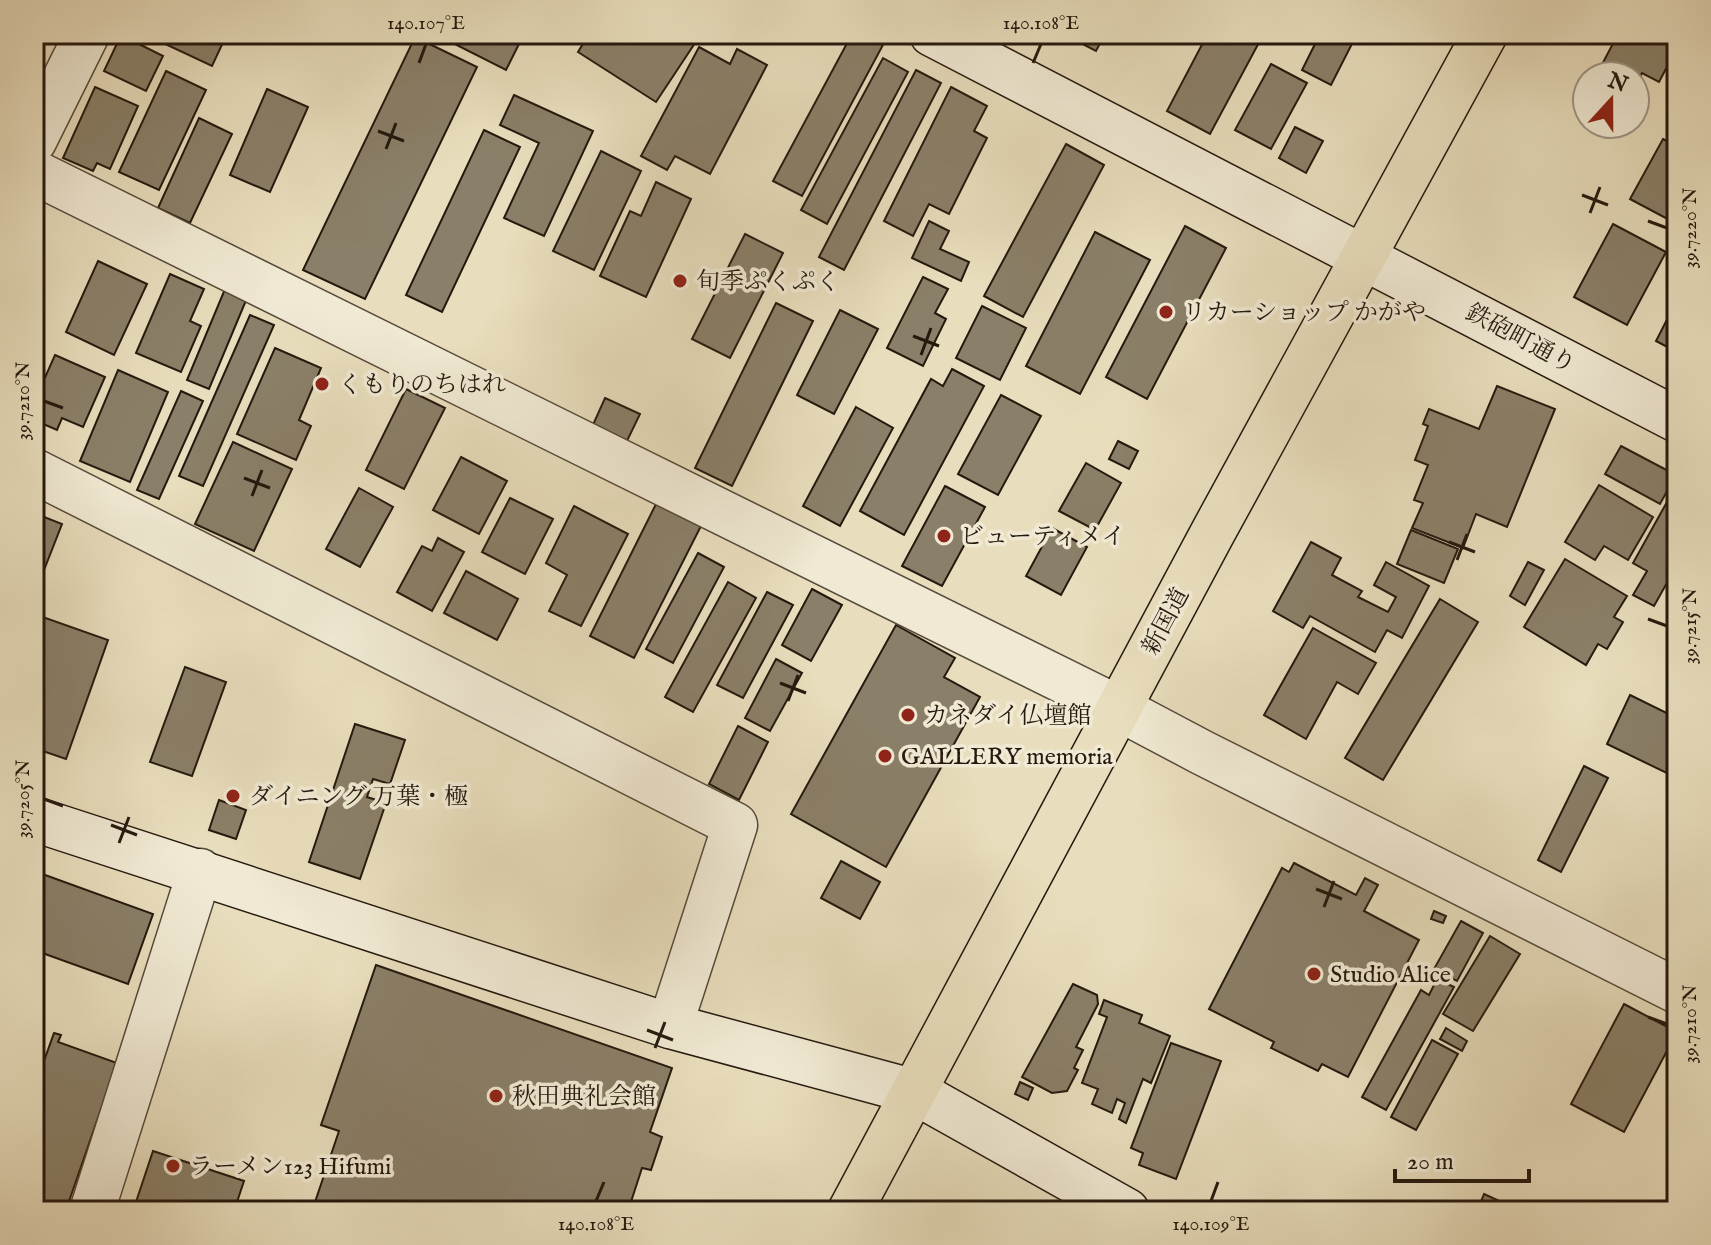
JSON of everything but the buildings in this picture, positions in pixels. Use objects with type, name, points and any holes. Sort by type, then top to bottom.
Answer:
[{"type":"main road","name":"新国道","points":[[850,1211],[1118,708],[1485,34]]},
{"type":"street","points":[[34,141],[87,34]]},
{"type":"street","name":"鉄砲町通り","points":[[932,34],[1677,420]]},
{"type":"street","points":[[34,172],[1118,708],[1677,991]]},
{"type":"street","points":[[34,471],[735,825],[670,1026]]},
{"type":"street","points":[[34,819],[670,1026],[915,1092],[1127,1211]]},
{"type":"street","points":[[92,1211],[200,871]]},
{"type":"place","name":"旬季ぷくぷく","points":[[680,281]]},
{"type":"place","name":"リカーショップ かがや","points":[[1166,312]]},
{"type":"place","name":"くもりのちはれ","points":[[322,384]]},
{"type":"place","name":"ビューティメイ","points":[[944,536]]},
{"type":"place","name":"カネダイ仏壇館","points":[[908,715]]},
{"type":"place","name":"GALLERY memoria","points":[[885,756]]},
{"type":"place","name":"ダイニング 万葉・極","points":[[233,796]]},
{"type":"place","name":"Studio Alice","points":[[1314,974]]},
{"type":"place","name":"秋田典礼会館","points":[[496,1096]]},
{"type":"place","name":"ラーメン123 Hifumi","points":[[173,1166]]}]
